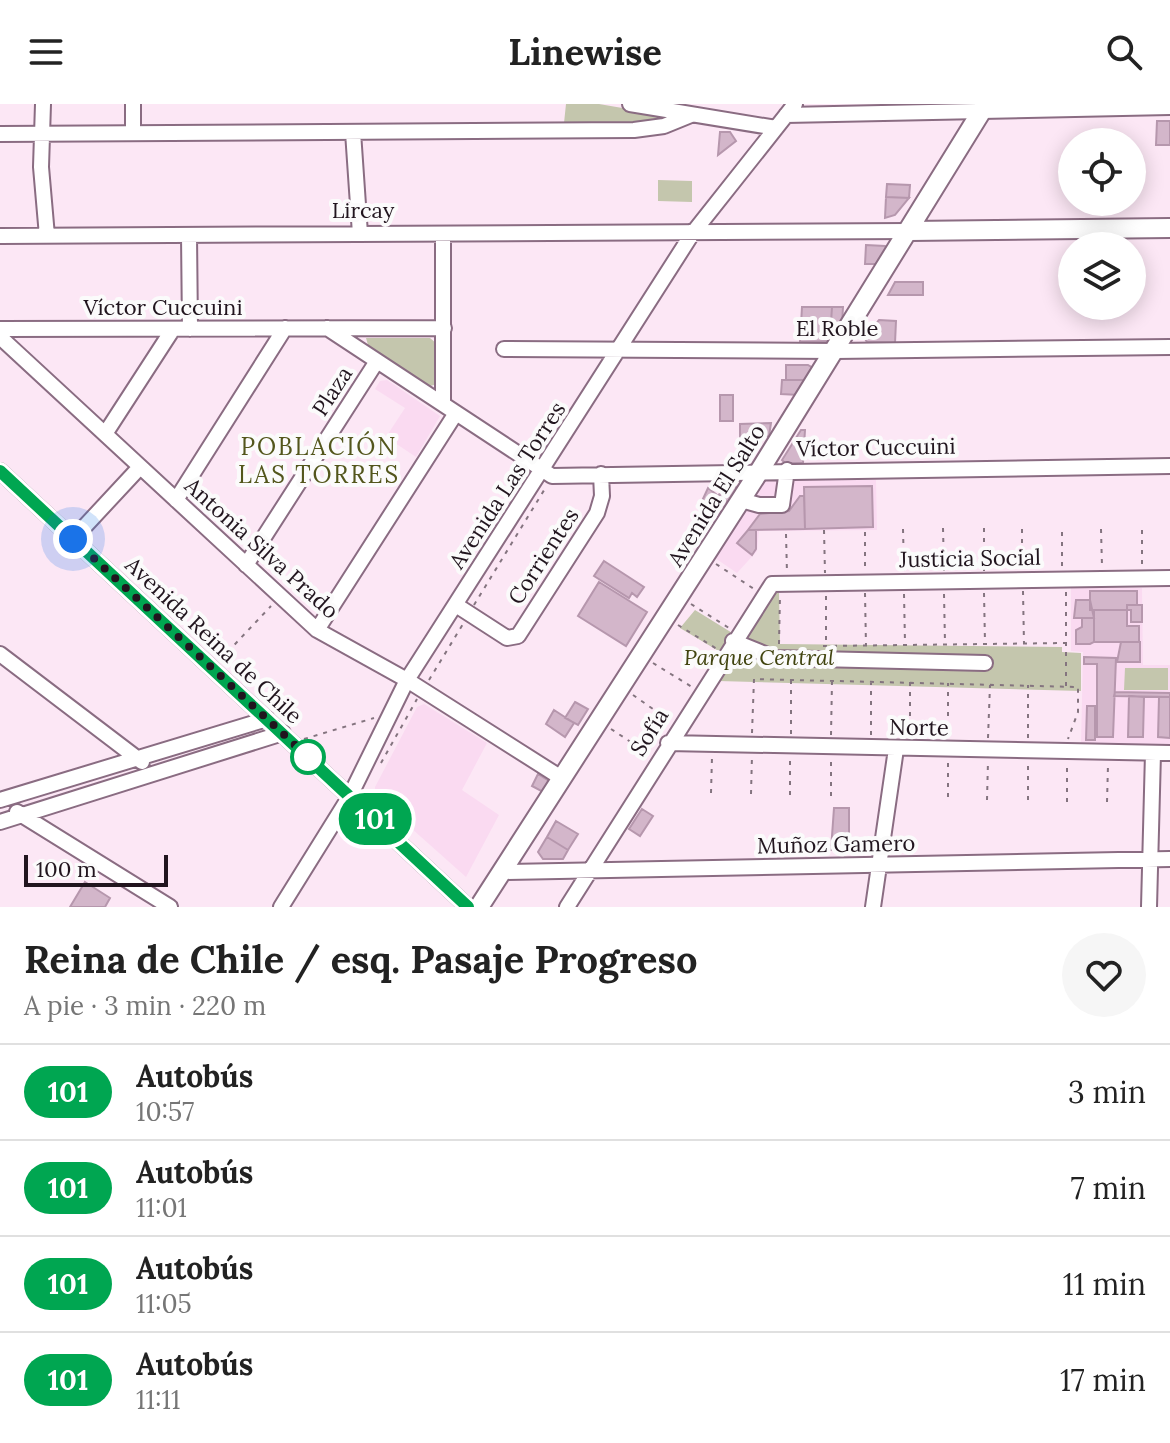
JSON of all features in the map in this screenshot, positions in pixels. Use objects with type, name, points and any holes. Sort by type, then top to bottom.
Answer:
[{"type":"main road","name":"Avenida El Salto","points":[[479,907],[835,351],[910,231],[979,108]]},
{"type":"main road","name":"Lircay","points":[[910,231],[1170,228]]},
{"type":"street","points":[[43,104],[41,182],[47,236]]},
{"type":"street","points":[[133,104],[133,133]]},
{"type":"street","points":[[630,104],[776,128]]},
{"type":"street","points":[[953,104],[979,108]]},
{"type":"street","points":[[791,110],[1170,107]]},
{"type":"street","name":"Avenida Las Torres","points":[[281,907],[350,796],[407,680],[547,473],[555,451],[692,234],[791,110]]},
{"type":"street","points":[[0,134],[634,130],[664,126],[691,115]]},
{"type":"street","points":[[353,132],[360,234]]},
{"type":"street","points":[[710,213],[726,234]]},
{"type":"street","name":"Lircay","points":[[0,236],[910,231]]},
{"type":"street","points":[[443,234],[443,404]]},
{"type":"street","points":[[189,235],[190,329]]},
{"type":"street","points":[[176,500],[285,328]]},
{"type":"street","points":[[327,328],[547,473]]},
{"type":"street","name":"Víctor Cuccuini","points":[[0,329],[444,328]]},
{"type":"street","points":[[105,434],[173,329]]},
{"type":"street","name":"Antonia Silva Prado","points":[[0,337],[317,630],[407,680],[563,779]]},
{"type":"street","name":"El Roble","points":[[504,349],[835,351],[1170,347]]},
{"type":"street","name":"Plaza","points":[[246,565],[377,361]]},
{"type":"street","points":[[317,630],[456,413]]},
{"type":"street","points":[[555,451],[567,466],[583,474]]},
{"type":"street","name":"Víctor Cuccuini","points":[[547,473],[1170,466]]},
{"type":"street","points":[[73,539],[140,467]]},
{"type":"street","points":[[741,500],[759,505],[782,505],[787,470]]},
{"type":"street","name":"Avenida Reina de Chile","points":[[0,471],[468,907]]},
{"type":"street","name":"Corrientes","points":[[456,605],[507,638],[518,636],[597,513],[602,496],[601,474]]},
{"type":"street","name":"Justicia Social","points":[[775,586],[1170,578]]},
{"type":"street","name":"Sofía","points":[[567,907],[700,692],[775,586]]},
{"type":"street","points":[[732,643],[775,658],[985,663]]},
{"type":"street","points":[[0,654],[138,758],[153,774]]},
{"type":"street","points":[[0,800],[267,719]]},
{"type":"street","points":[[0,822],[153,774],[288,738]]},
{"type":"street","name":"Norte","points":[[668,743],[1170,753]]},
{"type":"street","points":[[873,907],[903,749]]},
{"type":"street","points":[[1149,907],[1153,753]]},
{"type":"street","points":[[0,800],[170,907]]},
{"type":"street","name":"Muñoz Gamero","points":[[502,872],[1170,859]]},
{"type":"path","points":[[379,765],[547,473]]},
{"type":"path","points":[[1062,528],[1066,686]]},
{"type":"path","points":[[1101,529],[1102,579]]},
{"type":"path","points":[[1142,530],[1142,578]]},
{"type":"path","points":[[779,647],[775,586],[786,534]]},
{"type":"path","points":[[705,556],[775,586]]},
{"type":"path","points":[[213,668],[280,596]]},
{"type":"path","points":[[680,596],[732,643]]},
{"type":"path","points":[[666,618],[732,643]]},
{"type":"path","points":[[811,646],[1066,643]]},
{"type":"path","points":[[642,656],[700,692]]},
{"type":"path","points":[[754,679],[1066,686],[1079,689],[1078,712],[1069,736],[1067,802]]},
{"type":"path","points":[[871,682],[871,748]]},
{"type":"path","points":[[903,749],[910,682]]},
{"type":"path","points":[[622,688],[678,727]]},
{"type":"path","points":[[288,738],[391,713]]},
{"type":"path","points":[[600,722],[657,760]]},
{"type":"path","points":[[711,793],[712,744]]},
{"type":"path","points":[[1107,802],[1108,752]]},
{"type":"shaded area","points":[[387,380],[440,416],[416,457],[386,437],[405,408],[375,389],[380,381]]},
{"type":"shaded area","points":[[763,480],[876,480],[877,530],[759,531],[757,551],[737,573],[715,558]]},
{"type":"shaded area","points":[[1071,588],[1142,588],[1143,665],[1170,665],[1170,747],[1081,745],[1083,652],[1071,651]]},
{"type":"shaded area","points":[[424,704],[487,743],[462,790],[499,815],[466,877],[375,796],[375,787],[417,707]]},
{"type":"green space","points":[[566,104],[599,104],[669,116],[648,124],[564,123]]},
{"type":"green space","points":[[658,180],[692,181],[692,202],[658,201]]},
{"type":"green space","points":[[366,338],[430,338],[437,344],[437,384],[427,387],[368,345]]},
{"type":"green space","name":"Parque Central","points":[[779,593],[780,644],[1062,647],[1062,652],[1081,653],[1081,691],[718,681],[732,659],[680,628],[695,610],[742,639]]},
{"type":"green space","points":[[1125,668],[1168,668],[1168,690],[1124,690]]},
{"type":"building","points":[[1157,121],[1170,121],[1170,145],[1156,145]]},
{"type":"building","points":[[720,132],[730,132],[736,141],[718,155]]},
{"type":"building","points":[[887,184],[910,185],[909,198],[886,197]]},
{"type":"building","points":[[886,197],[909,198],[895,215],[885,218]]},
{"type":"building","points":[[866,245],[885,246],[888,251],[879,264],[865,264]]},
{"type":"building","points":[[895,282],[923,282],[923,295],[888,295]]},
{"type":"building","points":[[802,307],[832,307],[831,323],[842,324],[831,341],[800,342]]},
{"type":"building","points":[[832,307],[843,307],[842,324],[831,323]]},
{"type":"building","points":[[879,320],[896,321],[895,343],[867,342],[864,337]]},
{"type":"building","points":[[786,365],[808,365],[813,368],[807,380],[786,380]]},
{"type":"building","points":[[782,380],[807,380],[799,395],[781,394]]},
{"type":"building","points":[[720,395],[733,395],[733,421],[720,421]]},
{"type":"building","points":[[771,423],[769,436],[740,437],[740,424]]},
{"type":"building","points":[[801,430],[805,430],[803,463],[785,463],[782,460]]},
{"type":"building","points":[[724,484],[735,485],[737,490],[729,504],[719,495]]},
{"type":"building","points":[[872,486],[873,527],[805,529],[804,487]]},
{"type":"building","points":[[708,488],[729,504],[719,514],[702,501]]},
{"type":"building","points":[[800,496],[804,496],[805,529],[748,530],[760,514],[789,511]]},
{"type":"building","points":[[748,530],[756,530],[756,549],[752,555],[737,543]]},
{"type":"building","points":[[680,545],[689,551],[681,563],[671,557]]},
{"type":"building","points":[[604,561],[644,587],[637,597],[632,593],[629,598],[594,576]]},
{"type":"building","points":[[599,582],[647,612],[626,646],[578,616]]},
{"type":"building","points":[[1090,591],[1137,591],[1137,605],[1127,605],[1127,610],[1090,610]]},
{"type":"building","points":[[1076,600],[1090,600],[1094,618],[1074,618]]},
{"type":"building","points":[[1127,605],[1142,605],[1142,622],[1131,622],[1131,610],[1127,610]]},
{"type":"building","points":[[1094,610],[1127,610],[1127,626],[1139,626],[1139,642],[1094,642]]},
{"type":"building","points":[[1082,618],[1094,618],[1094,642],[1090,644],[1076,644],[1076,630],[1082,627]]},
{"type":"building","points":[[1121,642],[1140,642],[1140,662],[1117,662]]},
{"type":"building","points":[[1084,657],[1116,658],[1113,737],[1097,737],[1097,664],[1084,664]]},
{"type":"building","points":[[1115,692],[1170,693],[1170,697],[1114,696]]},
{"type":"building","points":[[1129,696],[1144,697],[1143,737],[1128,737]]},
{"type":"building","points":[[1159,697],[1170,697],[1170,738],[1158,737]]},
{"type":"building","points":[[575,702],[588,709],[578,725],[565,718]]},
{"type":"building","points":[[1087,706],[1095,706],[1095,740],[1086,740]]},
{"type":"building","points":[[554,710],[574,723],[565,737],[546,724]]},
{"type":"building","points":[[538,774],[549,781],[543,792],[532,786]]},
{"type":"building","points":[[834,808],[849,808],[849,850],[831,850]]},
{"type":"building","points":[[642,809],[653,816],[640,836],[629,829]]},
{"type":"building","points":[[556,821],[578,834],[568,850],[547,837]]},
{"type":"building","points":[[547,837],[568,850],[563,859],[543,859],[538,852]]},
{"type":"building","points":[[85,882],[110,898],[105,907],[70,907]]},
{"type":"bus line","name":"101","points":[[0,471],[468,907]]},
{"type":"district","name":"POBLACIÓN LAS TORRES","points":[[319,460]]},
{"type":"route","points":[[73,539],[308,757]]}]
